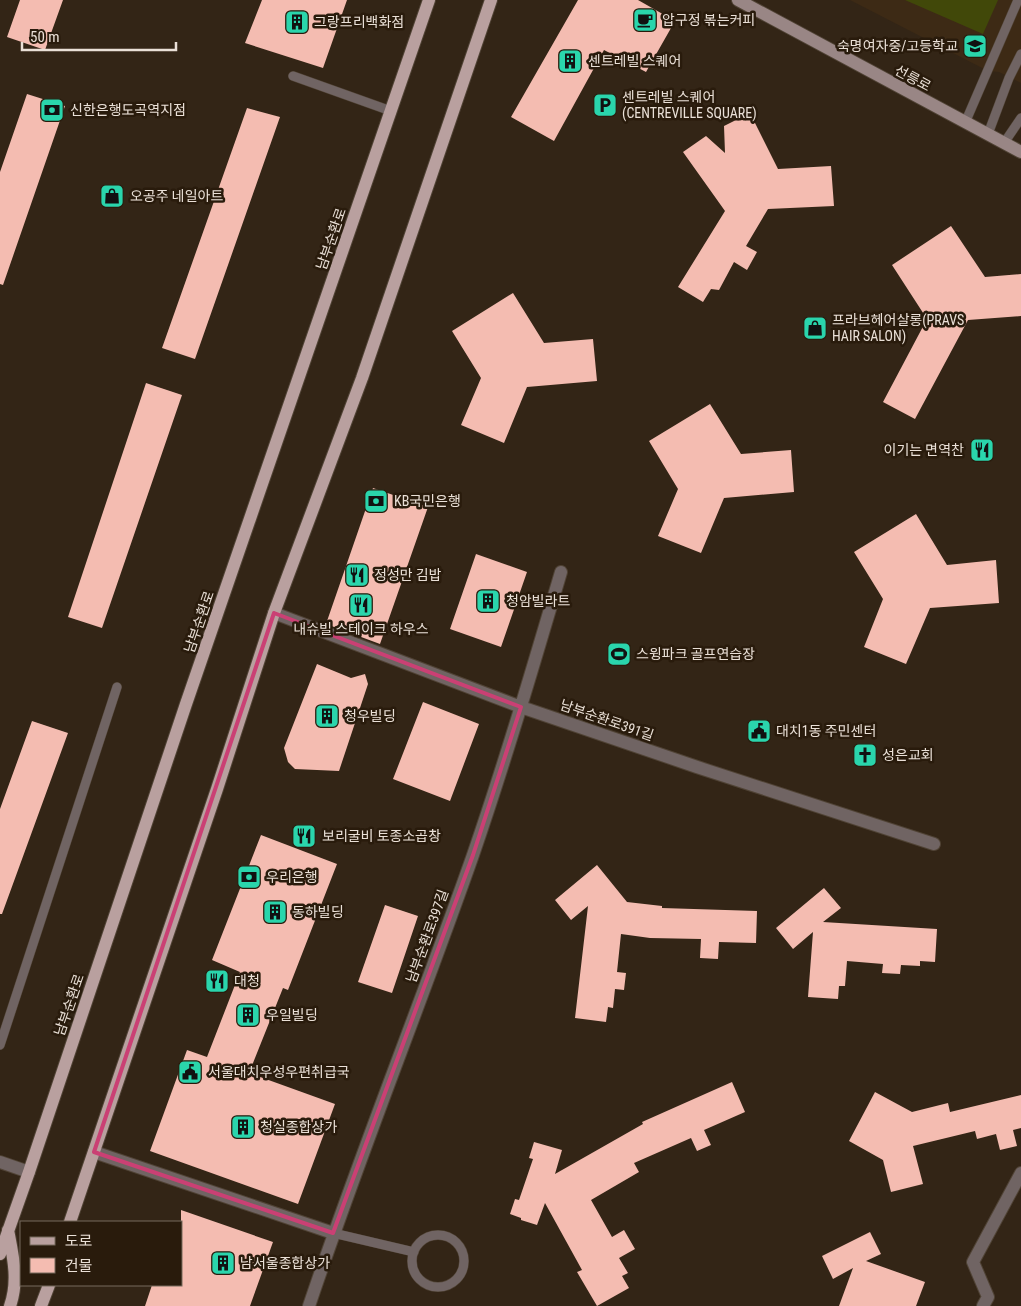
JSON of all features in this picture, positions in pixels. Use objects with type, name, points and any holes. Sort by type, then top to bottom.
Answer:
[{"type":"main road","name":"남부순환로","points":[[0,1254],[186,704],[429,0]]},
{"type":"main road","points":[[70,1221],[217,789],[274,613],[362,378],[491,0]]},
{"type":"main road","name":"선릉로","points":[[738,0],[1021,152]]},
{"type":"main road","points":[[8,1230],[14,1259],[15,1285],[10,1306]]},
{"type":"main road","points":[[42,1306],[49,1286]]},
{"type":"street","name":"남부순환로397길","points":[[309,1306],[333,1233],[473,855],[522,707],[561,572]]},
{"type":"street","name":"남부순환로391길","points":[[274,613],[522,707],[934,844]]},
{"type":"street","points":[[94,1152],[333,1233]]},
{"type":"street","points":[[0,1162],[29,1172]]},
{"type":"street","points":[[983,1306],[988,1297],[973,1262],[1021,1174]]},
{"type":"lane","points":[[965,123],[1018,0]]},
{"type":"lane","points":[[988,134],[1009,78],[1021,54]]},
{"type":"lane","points":[[293,76],[391,111]]},
{"type":"lane","points":[[1004,142],[1021,118]]},
{"type":"lane","points":[[0,1045],[117,687]]},
{"type":"lane","points":[[333,1233],[414,1252]]},
{"type":"lane","points":[[433,1235],[442,1235],[450,1238],[462,1251],[463,1269],[459,1276],[446,1286],[429,1286],[416,1276],[412,1260],[414,1252],[418,1244],[425,1239],[433,1235]]},
{"type":"highlighted area","points":[[274,613],[521,707],[473,855],[333,1233],[94,1152]]},
{"type":"shaded area","name":"숙명여자중/고등학교","points":[[850,0],[1021,0],[1021,83],[999,72],[988,71]]},
{"type":"green space","points":[[905,0],[998,0],[983,34]]},
{"type":"building","points":[[20,0],[63,0],[45,50],[7,37]]},
{"type":"building","name":"그랑프리백화점","points":[[262,0],[347,0],[323,68],[245,43]]},
{"type":"building","name":"센트레빌 스퀘어","points":[[578,0],[638,0],[675,21],[646,72],[604,50],[554,141],[511,117]]},
{"type":"building","points":[[27,94],[65,106],[3,285],[0,284],[0,172]]},
{"type":"building","points":[[247,108],[280,117],[195,359],[162,348]]},
{"type":"building","points":[[750,113],[778,169],[831,166],[834,206],[768,209],[746,246],[757,252],[747,270],[734,262],[719,290],[711,289],[703,302],[678,287],[725,211],[683,152],[706,136],[725,153],[724,126]]},
{"type":"building","points":[[951,226],[985,277],[1021,274],[1021,316],[968,320],[915,419],[883,402],[927,319],[892,265]]},
{"type":"building","points":[[513,293],[544,343],[593,339],[597,381],[527,387],[504,443],[461,425],[481,378],[452,331]]},
{"type":"building","points":[[146,383],[182,395],[102,628],[68,617]]},
{"type":"building","points":[[710,404],[741,454],[791,450],[794,492],[724,498],[701,553],[658,536],[678,489],[649,441]]},
{"type":"building","points":[[373,488],[428,507],[380,644],[326,624]]},
{"type":"building","points":[[916,514],[947,565],[996,560],[999,603],[930,608],[906,664],[864,647],[883,599],[854,552]]},
{"type":"building","name":"청암빌라트","points":[[476,554],[527,572],[501,647],[450,629]]},
{"type":"building","name":"청우빌딩","points":[[317,664],[351,678],[365,674],[368,684],[339,771],[295,769],[288,762],[284,748]]},
{"type":"building","points":[[423,702],[479,724],[450,801],[393,779]]},
{"type":"building","points":[[32,721],[68,733],[2,914],[0,914],[0,809]]},
{"type":"building","points":[[261,835],[337,864],[288,990],[283,988],[249,1073],[335,1104],[298,1204],[150,1151],[187,1050],[207,1057],[240,972],[212,960]]},
{"type":"building","points":[[597,865],[627,902],[662,906],[662,908],[757,911],[756,943],[719,942],[718,959],[700,958],[701,939],[650,938],[621,934],[617,972],[626,973],[624,990],[615,989],[613,1008],[608,1007],[606,1022],[575,1018],[588,906],[571,920],[555,900]]},
{"type":"building","points":[[824,888],[841,908],[823,922],[937,929],[935,962],[920,961],[920,966],[901,965],[900,974],[882,973],[883,964],[847,961],[845,986],[839,986],[838,999],[808,997],[813,932],[793,949],[776,928]]},
{"type":"building","points":[[385,905],[418,916],[392,993],[358,982]]},
{"type":"building","points":[[732,1082],[745,1112],[704,1130],[711,1145],[697,1151],[691,1138],[634,1163],[639,1172],[591,1200],[612,1237],[624,1230],[635,1249],[619,1258],[628,1273],[622,1276],[629,1288],[597,1306],[577,1272],[582,1270],[545,1203],[537,1225],[510,1214],[515,1199],[519,1200],[533,1159],[529,1158],[534,1142],[562,1150],[555,1174],[643,1124],[642,1122]]},
{"type":"building","points":[[875,1092],[912,1112],[948,1103],[950,1112],[1021,1095],[1021,1128],[1013,1130],[1017,1146],[1000,1150],[996,1134],[977,1139],[975,1131],[913,1146],[923,1184],[891,1192],[883,1160],[849,1141]]},
{"type":"building","name":"남서울종합상가","points":[[181,1210],[273,1242],[250,1306],[145,1306],[152,1286],[182,1286]]},
{"type":"building","points":[[870,1232],[881,1254],[866,1261],[925,1282],[916,1306],[839,1306],[853,1268],[833,1279],[822,1256]]},
{"type":"place","name":"압구정 볶는커피","points":[[645,20]]},
{"type":"place","name":"그랑프리백화점","points":[[297,22]]},
{"type":"place","name":"숙명여자중/고등학교","points":[[975,46]]},
{"type":"place","name":"센트레빌 스퀘어","points":[[570,61]]},
{"type":"place","name":"센트레빌 스퀘어 (CENTREVILLE SQUARE)","points":[[605,105]]},
{"type":"place","name":"신한은행도곡역지점","points":[[52,110]]},
{"type":"place","name":"오공주 네일아트","points":[[112,196]]},
{"type":"place","name":"프라브헤어살롱(PRAVS HAIR SALON)","points":[[815,328]]},
{"type":"place","name":"이기는 면역찬","points":[[982,450]]},
{"type":"place","name":"KB국민은행","points":[[376,501]]},
{"type":"place","name":"정성만 김밥","points":[[357,575]]},
{"type":"place","name":"청암빌라트","points":[[488,601]]},
{"type":"place","name":"내슈빌 스테이크 하우스","points":[[361,605]]},
{"type":"place","name":"스윙파크 골프연습장","points":[[619,654]]},
{"type":"place","name":"청우빌딩","points":[[327,716]]},
{"type":"place","name":"대치1동 주민센터","points":[[759,731]]},
{"type":"place","name":"성은교회","points":[[865,755]]},
{"type":"place","name":"보리굴비 토종소곱창","points":[[304,836]]},
{"type":"place","name":"우리은행","points":[[249,877]]},
{"type":"place","name":"동하빌딩","points":[[275,912]]},
{"type":"place","name":"대청","points":[[217,981]]},
{"type":"place","name":"우일빌딩","points":[[248,1015]]},
{"type":"place","name":"서울대치우성우편취급국","points":[[190,1072]]},
{"type":"place","name":"청실종합상가","points":[[243,1127]]},
{"type":"place","name":"남서울종합상가","points":[[223,1263]]}]
